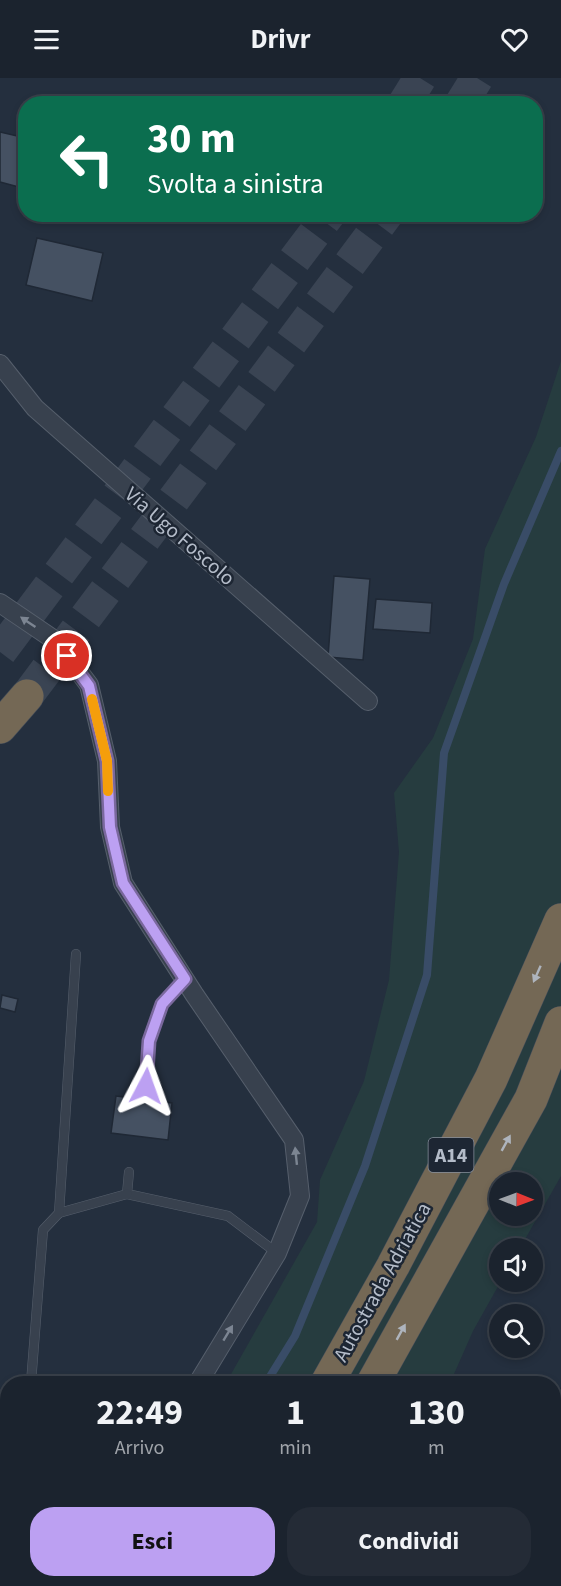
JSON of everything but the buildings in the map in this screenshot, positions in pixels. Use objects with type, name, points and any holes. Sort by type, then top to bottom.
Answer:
[{"type":"highway","points":[[1,726],[27,696]]},
{"type":"highway","name":"Autostrada Adriatica","points":[[331,1376],[393,1266],[491,1079],[561,920]]},
{"type":"highway","name":"Autostrada Adriatica","points":[[377,1376],[531,1099],[561,1023]]},
{"type":"street","name":"Via Ugo Foscolo","points":[[0,364],[35,408],[368,701]]},
{"type":"street","points":[[0,603],[56,641],[89,686],[107,761],[110,827],[123,883],[294,1140],[300,1196],[277,1253],[202,1376]]},
{"type":"lane","points":[[59,1213],[76,954]]},
{"type":"lane","points":[[146,1086],[149,1041],[162,1004],[185,979]]},
{"type":"lane","points":[[127,1194],[129,1172]]},
{"type":"lane","points":[[32,1376],[43,1230],[59,1213],[127,1194],[228,1216],[277,1253]]},
{"type":"green space","points":[[561,361],[561,1176],[543,1208],[543,1172],[489,1172],[489,1226],[533,1226],[526,1238],[489,1238],[489,1292],[495,1292],[473,1331],[453,1376],[230,1376],[317,1222],[320,1180],[364,1081],[389,980],[399,852],[394,793],[433,738],[473,639],[485,549],[536,437]]},
{"type":"waterway","points":[[270,1376],[295,1336],[365,1166],[427,975],[444,753],[504,584],[561,451]]},
{"type":"tunnel","points":[[409,96],[420,78]]},
{"type":"tunnel","points":[[466,96],[477,78]]},
{"type":"tunnel","points":[[0,652],[323,222]]},
{"type":"tunnel","points":[[27,696],[381,222]]},
{"type":"slow traffic","points":[[92,699],[107,761],[108,791]]},
{"type":"route","points":[[67,656],[89,686],[107,761],[110,827],[123,883],[185,979],[162,1004],[149,1041],[146,1086]]}]
